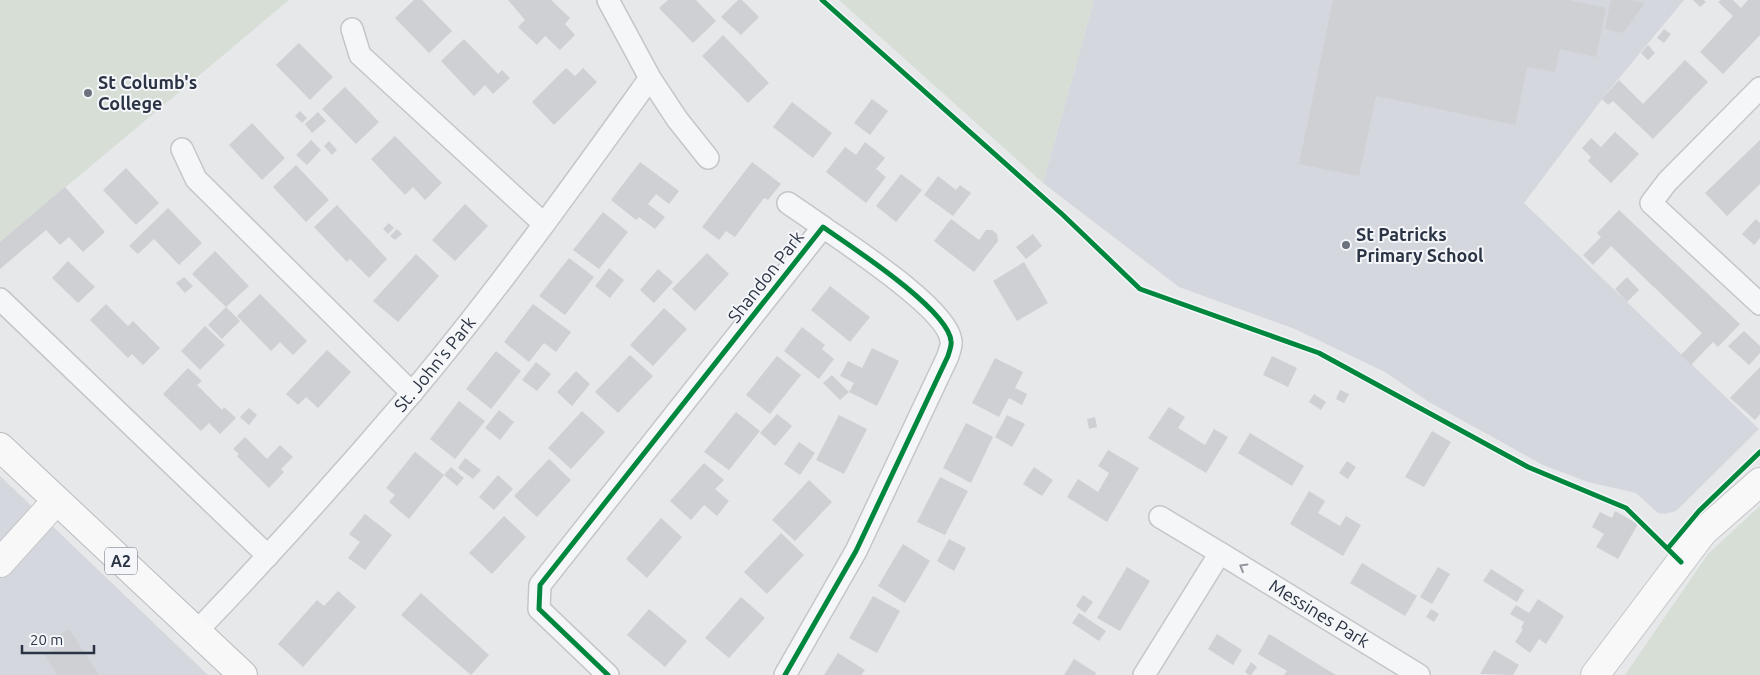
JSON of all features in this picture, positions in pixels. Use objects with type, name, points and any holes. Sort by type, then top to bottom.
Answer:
[{"type":"main road","name":"A2","points":[[0,447],[243,675]]},
{"type":"main road","points":[[1595,675],[1703,532],[1760,482]]},
{"type":"main road","points":[[0,563],[56,501]]},
{"type":"street","points":[[608,0],[650,78],[677,119],[708,158]]},
{"type":"street","points":[[352,29],[360,55],[544,224]]},
{"type":"street","name":"St. John's Park","points":[[196,632],[268,556],[412,393],[544,224],[650,78]]},
{"type":"street","points":[[1760,88],[1668,182],[1651,203],[1760,304]]},
{"type":"street","points":[[182,149],[196,179],[412,393]]},
{"type":"street","points":[[788,203],[823,227]]},
{"type":"street","name":"Shandon Park","points":[[608,675],[539,609],[540,585],[823,227],[908,289],[939,318],[951,340],[948,356],[856,551],[785,675]]},
{"type":"street","points":[[0,299],[268,556]]},
{"type":"street","name":"Messines Park","points":[[1160,517],[1418,675]]},
{"type":"street","points":[[1144,675],[1220,553]]},
{"type":"shaded area","name":"St Columb's College","points":[[0,0],[289,0],[0,242]]},
{"type":"shaded area","points":[[839,0],[1094,0],[1043,183]]},
{"type":"shaded area","name":"St Patricks Primary School","points":[[1094,0],[1684,0],[1606,94],[1524,203],[1759,429],[1676,511],[1665,514],[1658,513],[1636,493],[1588,482],[1543,465],[1429,402],[1385,372],[1295,329],[1179,287],[1043,183]]},
{"type":"shaded area","points":[[0,476],[208,675],[0,675]]},
{"type":"shaded area","points":[[1760,506],[1760,675],[1625,675],[1708,554]]},
{"type":"building","points":[[414,0],[422,0],[452,31],[429,53],[395,18]]},
{"type":"building","points":[[508,0],[551,0],[570,18],[565,24],[575,35],[560,50],[545,36],[537,45],[518,27],[525,20]]},
{"type":"building","points":[[668,0],[696,0],[716,21],[693,43],[659,8]]},
{"type":"building","points":[[738,0],[742,0],[759,17],[741,35],[721,17]]},
{"type":"building","points":[[1333,0],[1569,0],[1606,8],[1596,57],[1560,49],[1555,72],[1527,67],[1515,125],[1376,96],[1359,176],[1299,164]]},
{"type":"building","points":[[1611,0],[1629,0],[1645,3],[1623,33],[1605,29]]},
{"type":"building","points":[[1693,0],[1704,0],[1706,2],[1700,7]]},
{"type":"building","points":[[1721,0],[1733,0],[1741,8],[1748,0],[1760,0],[1760,35],[1723,74],[1700,52],[1733,16],[1718,2]]},
{"type":"building","points":[[1664,29],[1671,34],[1664,43],[1657,38]]},
{"type":"building","points":[[723,35],[769,83],[748,103],[702,56]]},
{"type":"building","points":[[464,39],[498,74],[502,70],[510,78],[493,94],[485,85],[474,96],[441,61]]},
{"type":"building","points":[[299,43],[333,77],[310,100],[276,65]]},
{"type":"building","points":[[1648,45],[1655,53],[1648,60],[1641,53]]},
{"type":"building","points":[[1685,60],[1708,82],[1653,139],[1613,101],[1608,105],[1602,99],[1619,80],[1643,104]]},
{"type":"building","points":[[566,68],[575,76],[583,68],[597,82],[554,125],[532,102]]},
{"type":"building","points":[[345,87],[379,122],[356,144],[322,109]]},
{"type":"building","points":[[872,99],[888,111],[870,135],[854,123]]},
{"type":"building","points":[[792,102],[832,133],[813,158],[773,127]]},
{"type":"building","points":[[300,111],[307,118],[302,123],[295,116]]},
{"type":"building","points":[[318,112],[326,121],[312,133],[305,124]]},
{"type":"building","points":[[252,123],[285,158],[262,180],[229,145]]},
{"type":"building","points":[[1615,132],[1639,154],[1611,183],[1588,161],[1591,157],[1582,148],[1591,138],[1601,147]]},
{"type":"building","points":[[395,136],[442,183],[425,200],[413,187],[405,195],[371,159]]},
{"type":"building","points":[[311,140],[321,150],[307,165],[296,155]]},
{"type":"building","points":[[1760,140],[1760,184],[1727,216],[1705,193]]},
{"type":"building","points":[[329,141],[337,150],[332,155],[324,146]]},
{"type":"building","points":[[865,142],[885,158],[876,169],[886,177],[866,203],[826,172],[845,147],[856,155]]},
{"type":"building","points":[[640,162],[679,191],[669,204],[656,194],[648,204],[665,217],[655,229],[639,217],[636,220],[611,200]]},
{"type":"building","points":[[752,162],[781,184],[768,200],[764,198],[735,237],[726,231],[719,240],[702,227]]},
{"type":"building","points":[[296,165],[329,200],[306,222],[273,187]]},
{"type":"building","points":[[126,168],[159,203],[136,225],[103,190]]},
{"type":"building","points":[[901,174],[922,190],[896,222],[876,206]]},
{"type":"building","points":[[938,176],[956,190],[960,185],[971,193],[953,216],[924,195]]},
{"type":"building","points":[[65,187],[105,232],[83,252],[69,237],[60,245],[46,230],[0,269],[0,242]]},
{"type":"building","points":[[465,204],[488,226],[455,261],[432,240]]},
{"type":"building","points":[[337,205],[387,259],[369,278],[350,259],[347,262],[314,227]]},
{"type":"building","points":[[168,208],[202,243],[179,265],[154,239],[138,254],[129,246]]},
{"type":"building","points":[[1619,210],[1740,324],[1718,347],[1713,342],[1691,365],[1681,355],[1702,333],[1611,246],[1593,265],[1583,255],[1601,237],[1597,233]]},
{"type":"building","points":[[603,212],[628,232],[599,269],[573,250]]},
{"type":"building","points":[[951,219],[979,240],[986,230],[992,230],[997,234],[998,241],[974,272],[934,241]]},
{"type":"building","points":[[1756,219],[1760,223],[1760,238],[1754,245],[1742,234]]},
{"type":"building","points":[[389,223],[394,228],[388,234],[383,229]]},
{"type":"building","points":[[397,229],[402,234],[395,240],[390,236]]},
{"type":"building","points":[[1033,234],[1042,246],[1026,259],[1016,247]]},
{"type":"building","points":[[215,251],[249,286],[226,307],[192,274]]},
{"type":"building","points":[[707,253],[729,274],[695,311],[672,289]]},
{"type":"building","points":[[416,254],[439,276],[398,322],[373,301]]},
{"type":"building","points":[[569,258],[594,277],[565,315],[539,296]]},
{"type":"building","points":[[68,261],[95,287],[78,303],[52,278]]},
{"type":"building","points":[[1024,262],[1048,303],[1017,321],[993,281]]},
{"type":"building","points":[[609,268],[624,280],[610,298],[595,286]]},
{"type":"building","points":[[658,269],[673,282],[654,303],[640,290]]},
{"type":"building","points":[[184,277],[193,286],[185,293],[176,283]]},
{"type":"building","points":[[1627,277],[1639,290],[1627,302],[1615,289]]},
{"type":"building","points":[[830,286],[870,317],[850,342],[811,310]]},
{"type":"building","points":[[260,294],[307,341],[293,355],[280,342],[271,351],[237,316]]},
{"type":"building","points":[[106,304],[128,326],[133,321],[160,348],[143,365],[132,354],[128,358],[90,320]]},
{"type":"building","points":[[533,304],[571,332],[556,352],[544,343],[529,362],[504,342]]},
{"type":"building","points":[[226,307],[240,321],[222,339],[208,325]]},
{"type":"building","points":[[664,308],[687,329],[653,366],[630,345]]},
{"type":"building","points":[[205,326],[225,345],[200,370],[181,351]]},
{"type":"building","points":[[802,327],[825,345],[822,349],[834,359],[819,379],[784,351]]},
{"type":"building","points":[[1744,331],[1760,346],[1760,353],[1749,365],[1728,346]]},
{"type":"building","points":[[872,348],[899,361],[877,406],[849,392],[854,383],[840,376],[848,361],[862,368]]},
{"type":"building","points":[[327,350],[351,372],[318,408],[306,397],[298,405],[286,394]]},
{"type":"building","points":[[496,351],[521,371],[491,409],[466,389]]},
{"type":"building","points":[[630,355],[653,376],[618,413],[595,392]]},
{"type":"building","points":[[777,356],[801,375],[770,414],[746,395]]},
{"type":"building","points":[[1272,356],[1297,368],[1288,387],[1263,375]]},
{"type":"building","points":[[995,358],[1023,372],[1015,388],[1027,394],[1022,405],[1009,398],[999,417],[972,403]]},
{"type":"building","points":[[536,362],[551,374],[537,391],[522,380]]},
{"type":"building","points":[[1760,367],[1760,414],[1755,420],[1730,398]]},
{"type":"building","points":[[188,368],[202,381],[197,385],[222,410],[224,407],[236,418],[220,434],[209,423],[201,431],[163,394]]},
{"type":"building","points":[[576,371],[590,384],[572,406],[557,392]]},
{"type":"building","points":[[832,375],[849,392],[840,400],[823,383]]},
{"type":"building","points":[[1340,390],[1349,394],[1344,403],[1336,399]]},
{"type":"building","points":[[1314,394],[1326,402],[1321,410],[1309,402]]},
{"type":"building","points":[[459,401],[485,421],[455,459],[430,439]]},
{"type":"building","points":[[1169,407],[1185,417],[1178,428],[1205,445],[1214,429],[1228,437],[1206,473],[1148,438]]},
{"type":"building","points":[[249,408],[257,415],[249,425],[240,417]]},
{"type":"building","points":[[499,410],[514,422],[500,440],[485,428]]},
{"type":"building","points":[[582,411],[605,432],[571,469],[548,448]]},
{"type":"building","points":[[736,412],[760,431],[729,470],[704,452]]},
{"type":"building","points":[[777,414],[792,426],[775,446],[760,433]]},
{"type":"building","points":[[839,415],[867,429],[844,474],[816,460]]},
{"type":"building","points":[[1007,415],[1025,424],[1012,447],[995,437]]},
{"type":"building","points":[[1095,417],[1097,427],[1089,429],[1087,419]]},
{"type":"building","points":[[966,423],[993,437],[971,483],[943,468]]},
{"type":"building","points":[[1432,431],[1451,442],[1424,487],[1405,477]]},
{"type":"building","points":[[1250,433],[1304,466],[1292,486],[1238,453]]},
{"type":"building","points":[[245,437],[267,459],[280,445],[293,457],[281,469],[284,472],[269,488],[237,456],[239,454],[233,449]]},
{"type":"building","points":[[799,442],[815,453],[800,475],[784,464]]},
{"type":"building","points":[[1108,450],[1139,468],[1107,522],[1067,497],[1078,479],[1098,492],[1109,473],[1098,466]]},
{"type":"building","points":[[415,452],[444,475],[409,519],[389,502],[395,495],[386,488]]},
{"type":"building","points":[[465,458],[481,470],[473,479],[458,468]]},
{"type":"building","points":[[549,459],[571,480],[537,517],[514,496]]},
{"type":"building","points":[[1347,461],[1356,467],[1348,479],[1339,473]]},
{"type":"building","points":[[704,463],[724,480],[715,489],[729,501],[717,516],[704,505],[691,520],[670,501]]},
{"type":"building","points":[[451,467],[464,478],[457,486],[444,475]]},
{"type":"building","points":[[1034,467],[1053,480],[1042,496],[1023,484]]},
{"type":"building","points":[[498,475],[513,489],[494,510],[479,497]]},
{"type":"building","points":[[940,477],[968,491],[945,535],[917,522]]},
{"type":"building","points":[[809,480],[832,502],[795,541],[772,520]]},
{"type":"building","points":[[1309,491],[1325,501],[1318,513],[1340,526],[1346,516],[1361,525],[1343,556],[1290,524]]},
{"type":"building","points":[[1615,511],[1638,524],[1618,559],[1596,547],[1604,534],[1592,527],[1600,512],[1612,518]]},
{"type":"building","points":[[365,514],[392,535],[365,570],[348,558],[360,542],[349,534]]},
{"type":"building","points":[[504,516],[526,537],[492,574],[469,553]]},
{"type":"building","points":[[661,518],[682,537],[647,578],[626,559]]},
{"type":"building","points":[[781,533],[804,555],[767,594],[744,572]]},
{"type":"building","points":[[949,539],[966,548],[954,571],[937,561]]},
{"type":"building","points":[[903,544],[930,561],[905,603],[878,586]]},
{"type":"building","points":[[1362,563],[1417,596],[1405,616],[1350,583]]},
{"type":"building","points":[[1127,567],[1150,581],[1120,631],[1097,618]]},
{"type":"building","points":[[1438,567],[1450,574],[1432,604],[1420,597]]},
{"type":"building","points":[[1491,569],[1524,590],[1517,602],[1483,581]]},
{"type":"building","points":[[338,591],[356,607],[303,667],[278,644],[317,600],[324,606]]},
{"type":"building","points":[[421,593],[489,655],[471,675],[401,615]]},
{"type":"building","points":[[1083,595],[1093,602],[1085,613],[1076,606]]},
{"type":"building","points":[[873,596],[900,611],[877,653],[849,638]]},
{"type":"building","points":[[741,597],[765,618],[729,658],[705,638]]},
{"type":"building","points":[[1538,599],[1564,616],[1546,644],[1539,639],[1530,653],[1515,642],[1523,629],[1521,628],[1524,622],[1510,614],[1516,605],[1529,613]]},
{"type":"building","points":[[649,609],[687,641],[665,667],[627,635]]},
{"type":"building","points":[[1431,609],[1439,614],[1434,622],[1426,617]]},
{"type":"building","points":[[1079,613],[1106,631],[1099,641],[1072,623]]},
{"type":"building","points":[[69,629],[99,675],[57,675],[45,655],[58,646],[53,639]]},
{"type":"building","points":[[1217,634],[1242,650],[1233,665],[1208,649]]},
{"type":"building","points":[[1269,634],[1336,675],[1284,675],[1287,671],[1258,654]]},
{"type":"building","points":[[1494,650],[1519,665],[1513,675],[1480,674]]},
{"type":"building","points":[[838,653],[865,670],[861,675],[824,675]]},
{"type":"building","points":[[1074,659],[1096,673],[1095,675],[1064,675]]},
{"type":"building","points":[[1251,662],[1257,667],[1249,675],[1245,672]]},
{"type":"cycle path","points":[[822,0],[1063,215],[1140,289],[1319,353],[1528,467],[1626,508],[1681,562]]},
{"type":"cycle path","points":[[608,675],[539,609],[540,585],[823,227],[896,279],[934,312],[946,328],[951,344],[948,356],[856,551],[785,675]]},
{"type":"cycle path","points":[[1668,548],[1699,511],[1760,452]]},
{"type":"place","name":"St Columb's College","points":[[88,93]]},
{"type":"place","name":"St Patricks Primary School","points":[[1346,245]]}]
